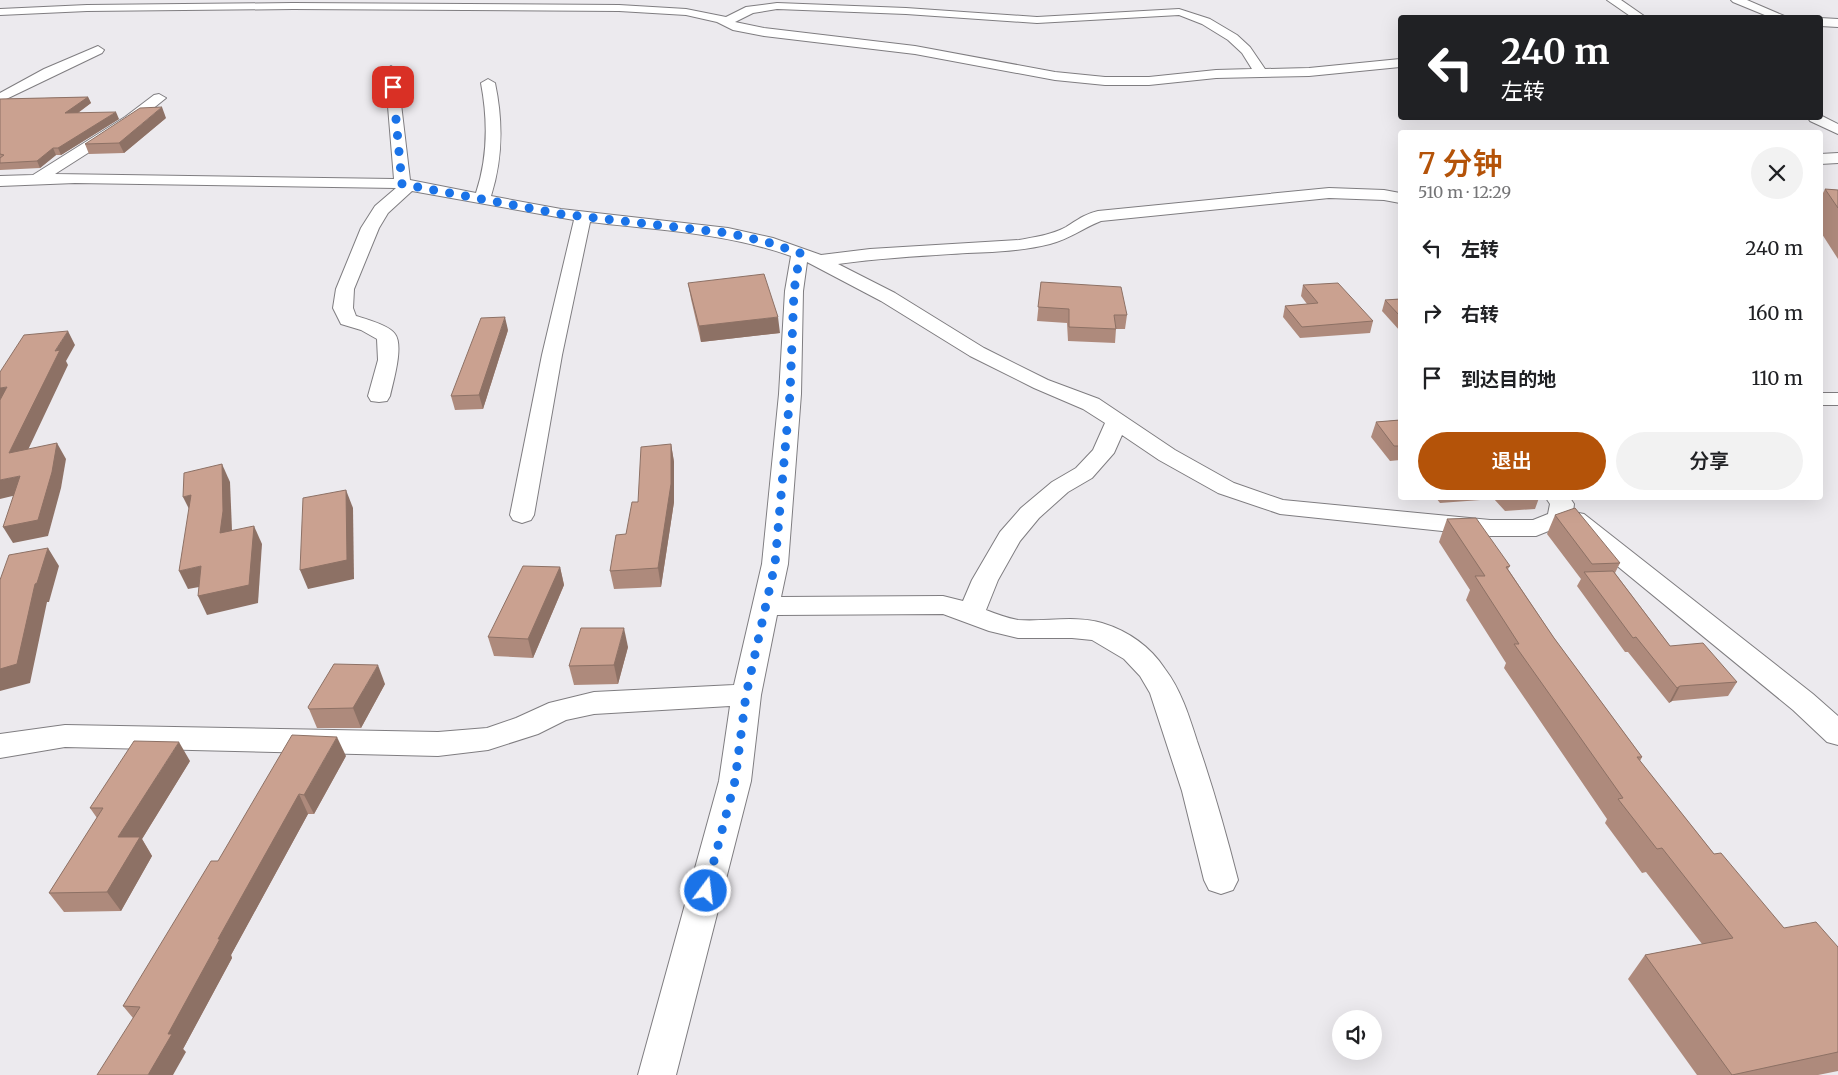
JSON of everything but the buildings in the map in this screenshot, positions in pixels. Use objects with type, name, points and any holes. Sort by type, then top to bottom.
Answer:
[{"type":"street","points":[[1613,0],[1637,15]]},
{"type":"street","points":[[1737,0],[1776,15]]},
{"type":"street","points":[[0,12],[177,6],[619,8],[686,12],[727,22],[737,27],[764,32],[914,50],[1055,76],[1080,78],[1149,81],[1216,74],[1309,72],[1398,64]]},
{"type":"street","points":[[727,22],[744,11],[777,6],[906,11],[1037,20],[1179,12],[1196,16],[1229,36],[1246,50],[1262,73]]},
{"type":"street","points":[[1823,22],[1838,23]]},
{"type":"street","points":[[0,98],[49,72],[98,50]]},
{"type":"street","points":[[391,70],[405,185]]},
{"type":"street","points":[[482,199],[488,183],[495,134],[493,103],[488,83]]},
{"type":"street","points":[[36,180],[72,155],[141,113],[159,98]]},
{"type":"street","points":[[1819,120],[1838,130]]},
{"type":"street","points":[[1823,159],[1838,158]]},
{"type":"street","points":[[0,181],[130,178],[368,182],[405,185],[583,217],[728,233],[767,242],[809,257],[888,297],[977,352],[1042,384],[1092,404],[1166,455],[1226,488],[1280,507],[1490,528],[1536,528],[1560,518],[1560,503]]},
{"type":"street","points":[[379,396],[388,360],[387,336],[368,326],[348,320],[343,308],[345,289],[370,228],[381,210],[405,185]]},
{"type":"street","points":[[809,257],[1019,245],[1046,240],[1071,231],[1083,222],[1098,216],[1330,193],[1384,195],[1398,198]]},
{"type":"street","points":[[522,515],[552,355],[583,217]]},
{"type":"street","points":[[657,1075],[735,781],[746,695],[775,564],[790,394],[794,291],[809,257]]},
{"type":"street","points":[[1823,399],[1838,399]]},
{"type":"street","points":[[971,614],[985,580],[1009,538],[1030,513],[1060,487],[1084,473],[1103,453],[1117,420]]},
{"type":"street","points":[[1560,503],[1803,702],[1838,734]]},
{"type":"street","points":[[766,606],[943,605],[961,609],[996,624],[1018,629],[1061,628],[1100,632],[1130,648],[1151,670],[1170,705],[1206,811],[1222,880]]},
{"type":"street","points":[[0,746],[64,736],[438,744],[488,739],[527,726],[559,711],[594,703],[746,695]]},
{"type":"route","points":[[393,87],[402,184],[561,214],[661,227],[728,233],[767,242],[800,253],[794,291],[790,394],[775,564],[746,695],[735,781],[706,891]]}]
